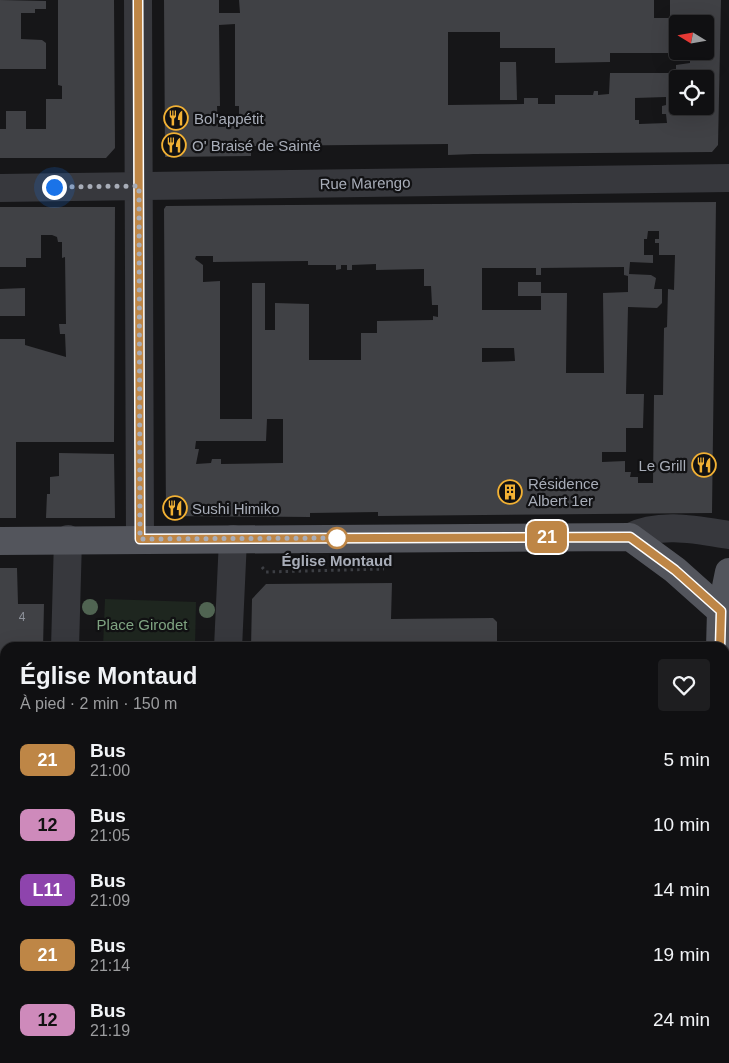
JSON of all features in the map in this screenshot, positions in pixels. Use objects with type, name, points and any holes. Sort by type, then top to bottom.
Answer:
[{"type":"main road","points":[[0,541],[68,539],[630,537],[675,570],[721,611]]},
{"type":"main road","points":[[720,642],[721,611],[729,572]]},
{"type":"street","points":[[138,0],[140,539]]},
{"type":"street","name":"Rue Marengo","points":[[0,188],[729,178]]},
{"type":"street","points":[[630,537],[646,529],[691,529],[729,535]]},
{"type":"street","points":[[65,642],[68,539]]},
{"type":"street","points":[[228,642],[233,539]]},
{"type":"green space","name":"Place Girodet","points":[[105,599],[196,602],[195,642],[103,642]]},
{"type":"building","points":[[0,0],[46,1],[46,9],[35,9],[35,13],[21,13],[21,39],[42,40],[46,43],[46,69],[0,69]]},
{"type":"building","points":[[58,0],[114,0],[115,148],[106,158],[0,158],[0,129],[6,129],[6,111],[26,111],[26,129],[46,129],[46,99],[62,99],[62,86],[58,85]]},
{"type":"building","points":[[164,0],[219,0],[219,13],[240,13],[239,0],[654,0],[654,18],[669,18],[669,53],[610,53],[610,62],[555,63],[555,48],[500,48],[500,32],[448,32],[448,105],[524,104],[524,98],[538,98],[538,104],[555,104],[555,95],[593,95],[594,91],[598,91],[598,95],[609,94],[610,73],[669,73],[669,115],[714,115],[714,70],[676,70],[676,65],[690,63],[690,60],[714,60],[714,15],[670,15],[670,0],[721,0],[718,145],[712,152],[448,155],[448,144],[251,146],[251,156],[165,157]],"holes":[[[235,24],[235,106],[239,106],[239,123],[225,122],[225,127],[218,127],[217,106],[220,106],[219,25]],[[666,97],[666,105],[662,106],[662,114],[666,114],[667,123],[639,124],[639,120],[635,120],[635,98]]]},
{"type":"building","points":[[500,62],[516,62],[517,100],[500,100]]},
{"type":"building","points":[[716,202],[712,513],[378,516],[378,512],[310,513],[310,517],[166,516],[164,209],[166,206]],"holes":[[[648,231],[659,231],[659,239],[655,239],[655,243],[659,243],[659,255],[675,255],[674,290],[668,289],[667,327],[664,328],[663,395],[654,395],[653,483],[638,483],[638,477],[630,477],[631,472],[625,472],[625,461],[602,462],[602,452],[626,452],[626,428],[643,428],[644,394],[626,394],[628,307],[657,308],[662,303],[662,289],[654,289],[656,278],[651,275],[629,274],[630,262],[653,263],[653,255],[644,255],[644,239],[647,239]],[[196,256],[213,256],[213,262],[308,261],[308,265],[336,265],[336,270],[341,269],[341,265],[347,265],[347,270],[352,270],[352,265],[376,264],[376,270],[424,269],[424,286],[431,286],[432,305],[438,305],[438,317],[433,316],[433,320],[377,321],[377,333],[361,333],[361,360],[309,360],[309,304],[275,303],[275,330],[265,330],[265,283],[252,283],[252,419],[220,419],[220,281],[203,282],[203,265],[195,259]],[[624,267],[624,275],[628,276],[628,292],[603,293],[604,373],[566,373],[567,293],[541,293],[541,282],[518,282],[518,296],[541,296],[541,310],[482,310],[482,268],[536,268],[536,275],[541,275],[541,268]],[[482,348],[514,348],[515,361],[482,362]],[[267,419],[283,419],[283,463],[221,464],[221,459],[212,459],[211,463],[196,464],[199,449],[195,449],[196,441],[266,441]]]},
{"type":"building","points":[[0,207],[115,207],[114,442],[16,442],[16,518],[0,518],[0,339],[25,339],[25,345],[66,357],[65,334],[60,334],[59,324],[66,324],[65,257],[62,258],[62,242],[58,242],[57,237],[41,235],[41,258],[26,258],[26,267],[0,267]]},
{"type":"building","points":[[25,288],[25,316],[0,316],[0,289]]},
{"type":"building","points":[[59,453],[114,454],[115,518],[46,518],[47,494],[50,494],[50,477],[59,476]]},
{"type":"building","points":[[0,568],[17,568],[18,604],[44,604],[43,642],[0,642]]},
{"type":"building","points":[[392,583],[391,619],[493,618],[497,622],[497,642],[251,642],[252,599],[266,584]]},
{"type":"bus line","name":"21","points":[[138,0],[140,539],[630,537],[675,570],[721,611],[720,642]]},
{"type":"place","name":"Bol'appétit","points":[[176,118]]},
{"type":"place","name":"O' Braisé de Sainté","points":[[174,145]]},
{"type":"place","name":"Le Grill","points":[[704,465]]},
{"type":"place","name":"Résidence Albert 1er","points":[[510,492]]},
{"type":"place","name":"Sushi Himiko","points":[[175,508]]},
{"type":"place","name":"Église Montaud","points":[[337,538]]},
{"type":"route","points":[[54,187],[139,186],[140,539],[337,538]]}]
